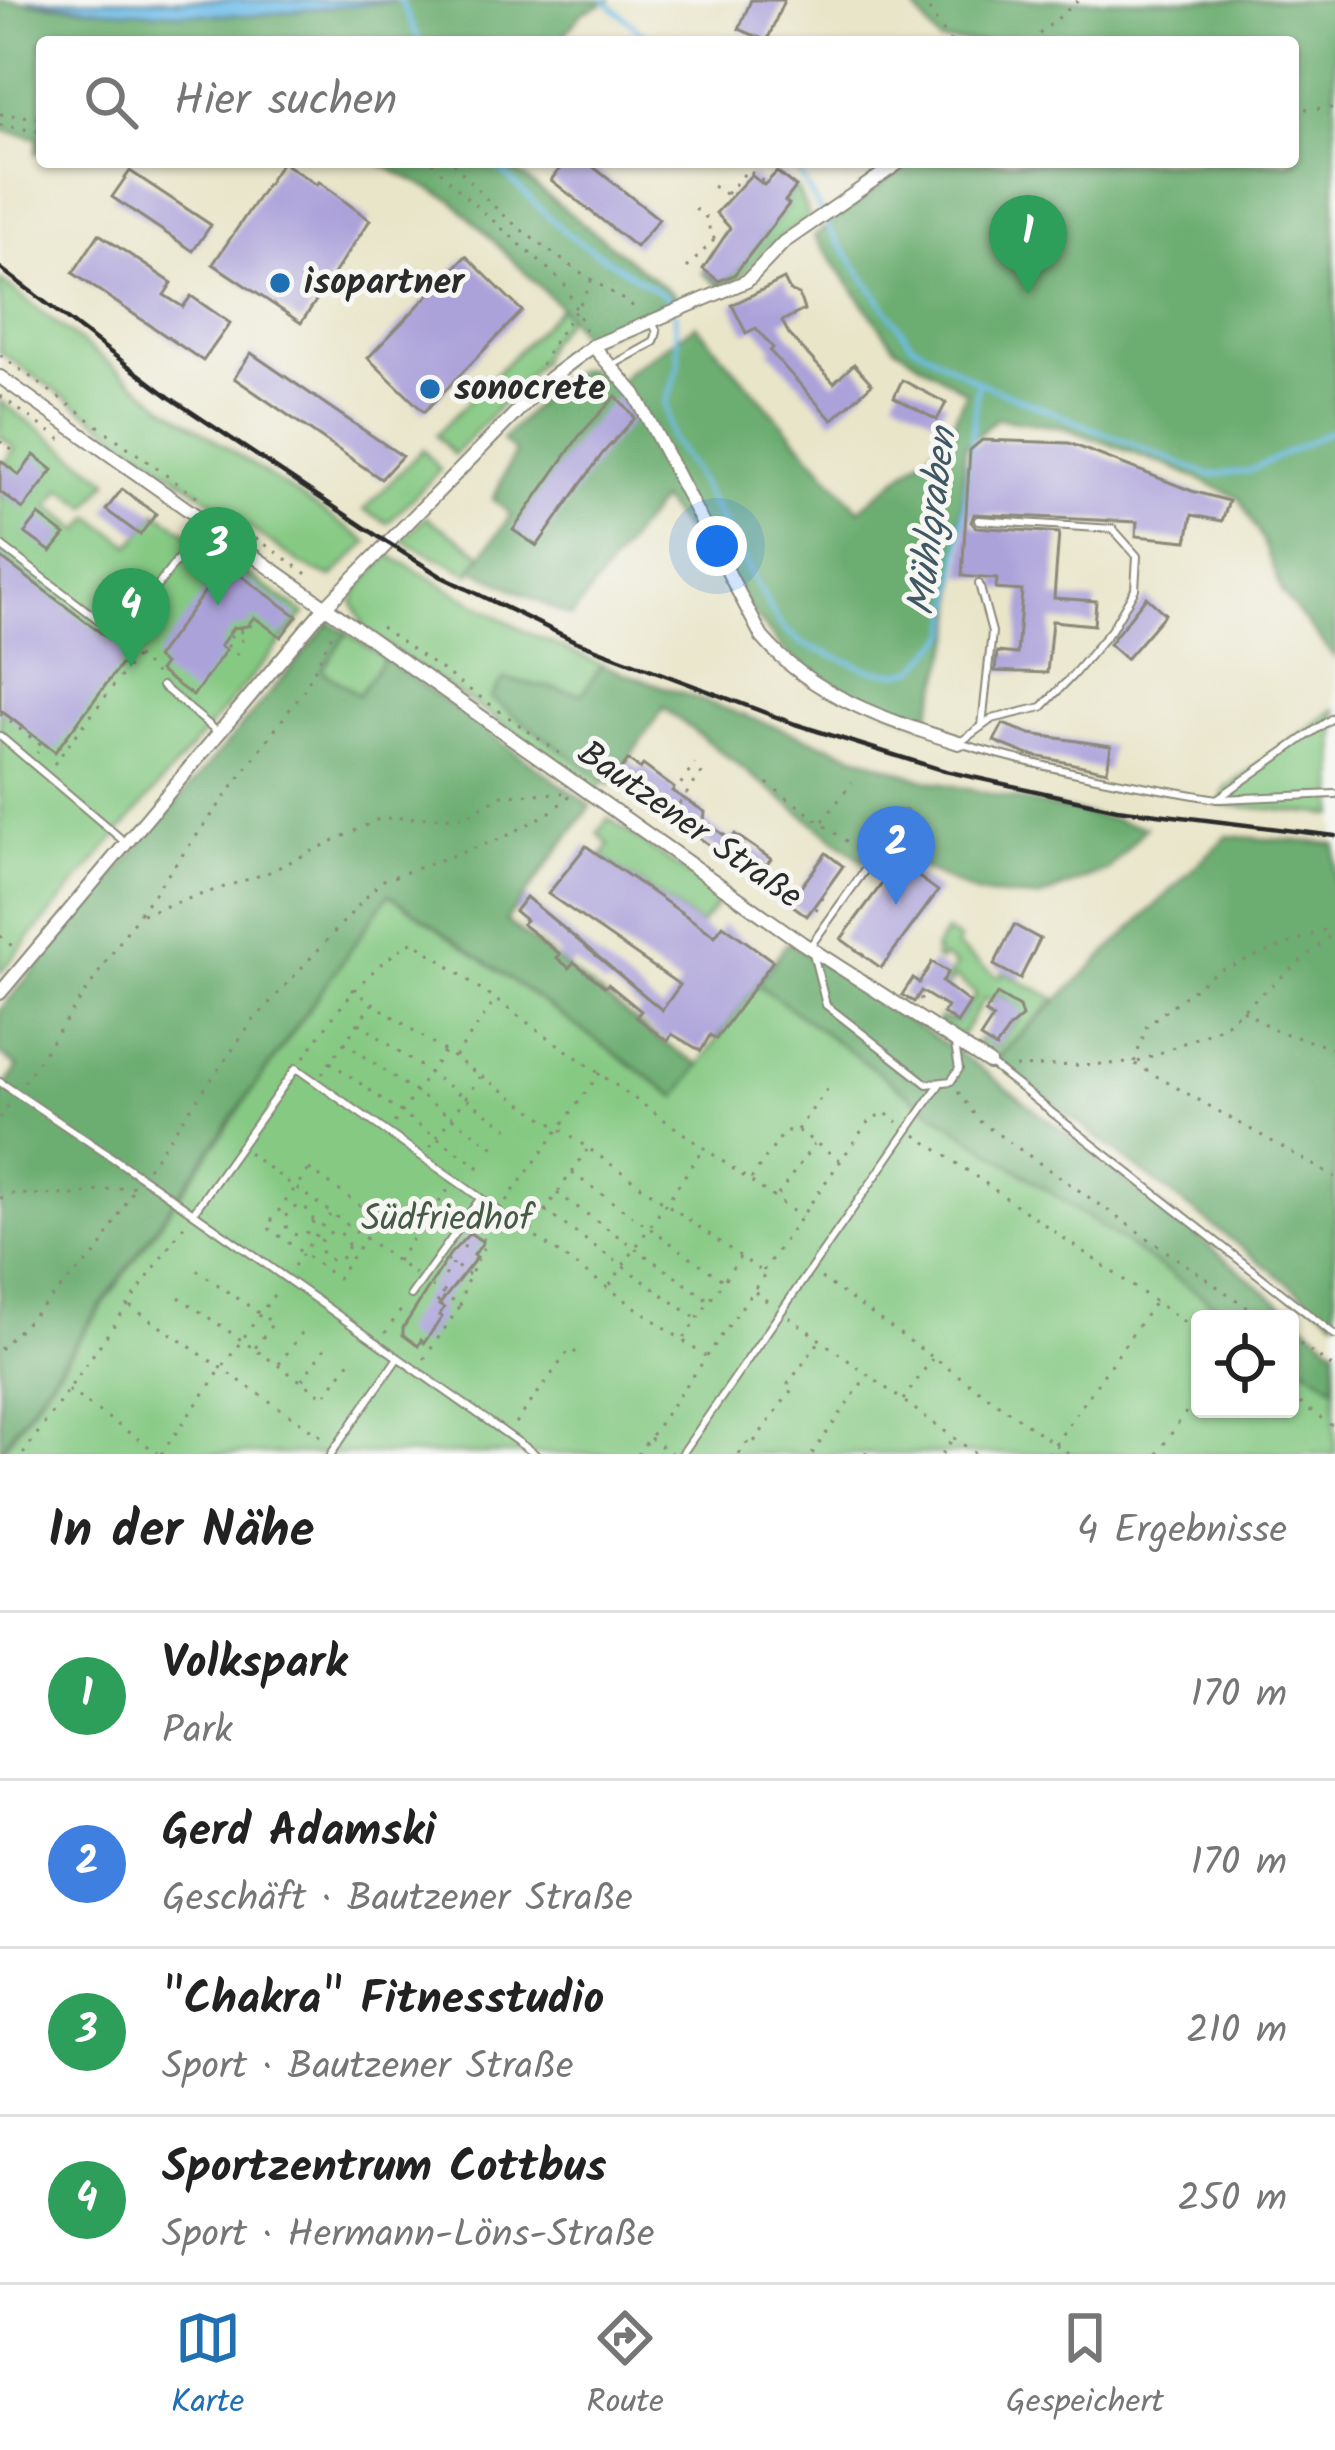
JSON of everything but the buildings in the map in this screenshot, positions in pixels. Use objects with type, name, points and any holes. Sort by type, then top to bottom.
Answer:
[{"type":"street","points":[[0,993],[325,607],[550,378],[593,346],[652,316],[686,308],[747,281],[777,248],[891,168]]},
{"type":"street","points":[[593,346],[635,394],[762,637],[781,659],[828,693],[959,742]]},
{"type":"street","name":"Bautzener Straße","points":[[0,376],[342,620],[992,1065]]},
{"type":"lane","points":[[611,366],[654,342],[657,332],[652,316]]},
{"type":"lane","points":[[959,742],[992,719],[1042,707],[1111,630],[1135,590],[1137,556],[1113,529],[978,520]]},
{"type":"lane","points":[[0,545],[120,636],[204,523]]},
{"type":"lane","points":[[979,584],[992,632],[982,726]]},
{"type":"lane","points":[[162,686],[219,733]]},
{"type":"lane","points":[[1217,799],[1335,716]]},
{"type":"lane","points":[[0,736],[126,843]]},
{"type":"lane","points":[[959,742],[1103,780],[1217,799],[1335,794]]},
{"type":"lane","points":[[905,814],[811,945],[826,1005],[927,1084],[951,1081],[959,1070],[959,1054],[952,1040]]},
{"type":"lane","name":"Bautzener Straße","points":[[992,1065],[1335,1335]]},
{"type":"lane","points":[[193,1213],[296,1068],[499,1211]]},
{"type":"lane","points":[[0,1082],[535,1454]]},
{"type":"lane","points":[[677,1454],[939,1085]]},
{"type":"lane","points":[[412,1295],[480,1199]]},
{"type":"lane","points":[[333,1450],[398,1358]]},
{"type":"path","points":[[922,0],[947,36]]},
{"type":"path","points":[[1037,36],[1079,0]]},
{"type":"path","points":[[1299,109],[1335,108]]},
{"type":"path","points":[[0,114],[36,117]]},
{"type":"path","points":[[0,125],[36,131]]},
{"type":"path","points":[[438,168],[564,283],[593,346]]},
{"type":"path","points":[[458,168],[509,220],[652,316]]},
{"type":"path","points":[[727,194],[748,170],[765,183]]},
{"type":"path","points":[[712,186],[733,199]]},
{"type":"path","points":[[687,268],[717,240],[710,235],[708,219],[695,209]]},
{"type":"path","points":[[542,365],[592,280]]},
{"type":"path","points":[[0,355],[313,578]]},
{"type":"path","points":[[0,441],[17,454]]},
{"type":"path","points":[[238,655],[226,644],[233,633],[246,632],[256,619]]},
{"type":"path","points":[[0,1118],[138,915],[304,690],[342,620]]},
{"type":"path","points":[[240,630],[244,649]]},
{"type":"path","points":[[120,636],[162,686]]},
{"type":"path","points":[[61,755],[138,654]]},
{"type":"path","points":[[0,723],[2,715],[42,746],[36,755]]},
{"type":"path","points":[[15,734],[19,728]]},
{"type":"path","points":[[624,789],[644,760]]},
{"type":"path","points":[[649,805],[660,812],[695,764]]},
{"type":"path","points":[[679,804],[704,770]]},
{"type":"path","points":[[822,823],[852,782]]},
{"type":"path","points":[[616,783],[636,793]]},
{"type":"path","points":[[767,783],[872,860]]},
{"type":"path","points":[[0,1349],[100,1249],[135,1186],[253,1021],[381,881],[503,838],[552,811],[572,793],[502,795],[465,817],[381,818],[267,873],[138,915]]},
{"type":"path","points":[[715,853],[732,861]]},
{"type":"path","points":[[816,910],[822,897]]},
{"type":"path","points":[[992,1065],[1134,1063],[1222,1027],[1335,929]]},
{"type":"path","points":[[1134,1063],[1147,1025],[1217,971],[1335,929]]},
{"type":"path","points":[[0,936],[17,950]]},
{"type":"path","points":[[296,1068],[352,989],[382,960],[413,941],[801,1217]]},
{"type":"path","points":[[352,989],[589,1148],[765,1274],[638,1454]]},
{"type":"path","points":[[920,1000],[925,993]]},
{"type":"path","points":[[454,1057],[496,1000]]},
{"type":"path","points":[[316,1082],[373,1003]]},
{"type":"path","points":[[1242,1010],[1274,1030],[1335,1048]]},
{"type":"path","points":[[358,1023],[509,1130]]},
{"type":"path","points":[[344,1042],[496,1149]]},
{"type":"path","points":[[387,1133],[445,1051]]},
{"type":"path","points":[[330,1062],[481,1168]]},
{"type":"path","points":[[1134,1063],[1335,1177]]},
{"type":"path","points":[[600,1073],[499,1211],[707,1357]]},
{"type":"path","points":[[422,1158],[481,1075]]},
{"type":"path","points":[[951,1081],[979,1121],[1251,1310]]},
{"type":"path","points":[[796,1130],[831,1084]]},
{"type":"path","points":[[762,1272],[870,1119],[885,1113],[1191,1327]]},
{"type":"path","points":[[750,1180],[785,1131],[796,1130],[841,1161]]},
{"type":"path","points":[[776,1198],[815,1143]]},
{"type":"path","points":[[240,1147],[423,1280]]},
{"type":"path","points":[[609,1286],[704,1147]]},
{"type":"path","points":[[530,1232],[589,1148]]},
{"type":"path","points":[[309,1168],[379,1219],[348,1256],[337,1278],[267,1227],[296,1187],[309,1168]]},
{"type":"path","points":[[572,1173],[724,1280]]},
{"type":"path","points":[[397,1261],[454,1181]]},
{"type":"path","points":[[0,1198],[135,1186]]},
{"type":"path","points":[[557,1193],[710,1301]]},
{"type":"path","points":[[307,1210],[314,1201]]},
{"type":"path","points":[[280,1208],[288,1214]]},
{"type":"path","points":[[297,1208],[307,1210],[313,1219],[310,1229],[302,1235],[291,1233],[288,1214],[297,1208]]},
{"type":"path","points":[[544,1211],[697,1319]]},
{"type":"path","points":[[23,1454],[193,1213]]},
{"type":"path","points":[[68,1390],[160,1454],[331,1213]]},
{"type":"path","points":[[416,1370],[460,1306],[479,1256],[484,1238],[463,1223]]},
{"type":"path","points":[[342,1235],[349,1226]]},
{"type":"path","points":[[310,1229],[323,1238]]},
{"type":"path","points":[[332,1232],[342,1235],[348,1256],[326,1258],[320,1248],[323,1238],[332,1232]]},
{"type":"path","points":[[285,1240],[291,1233]]},
{"type":"path","points":[[465,1246],[479,1256]]},
{"type":"path","points":[[683,1340],[740,1256]]},
{"type":"path","points":[[320,1265],[326,1258]]},
{"type":"path","points":[[445,1276],[456,1258]]},
{"type":"path","points":[[456,1266],[470,1276]]},
{"type":"path","points":[[197,1270],[273,1323],[254,1349]]},
{"type":"path","points":[[810,1270],[1069,1454]]},
{"type":"path","points":[[753,1291],[976,1454]]},
{"type":"path","points":[[436,1303],[442,1292],[460,1306]]},
{"type":"path","points":[[378,1343],[412,1295]]},
{"type":"path","points":[[179,1297],[324,1397],[350,1361]]},
{"type":"path","points":[[1048,1454],[1155,1301]]},
{"type":"path","points":[[129,1305],[333,1450]]},
{"type":"path","points":[[278,1365],[304,1330]]},
{"type":"path","points":[[739,1454],[793,1388],[788,1384],[820,1340]]},
{"type":"path","points":[[1299,1343],[1335,1369]]},
{"type":"path","points":[[301,1381],[327,1345]]},
{"type":"path","points":[[507,1435],[570,1349],[578,1354]]},
{"type":"path","points":[[903,1400],[933,1358]]},
{"type":"path","points":[[554,1371],[561,1376]]},
{"type":"path","points":[[812,1454],[867,1375]]},
{"type":"path","points":[[1299,1402],[1335,1428]]},
{"type":"path","points":[[1157,1454],[1191,1405]]},
{"type":"path","points":[[650,1438],[677,1454]]},
{"type":"path","points":[[942,1454],[953,1438]]},
{"type":"path","points":[[817,1447],[827,1454]]},
{"type":"green space","points":[[0,0],[248,16],[402,0],[611,0],[582,13],[564,36],[36,36],[36,138],[0,130]]},
{"type":"green space","points":[[908,0],[1335,0],[1335,658],[1283,594],[1263,541],[1239,498],[1177,469],[1065,428],[997,418],[965,446],[954,633],[926,725],[827,682],[786,653],[660,500],[571,617],[472,569],[511,515],[493,499],[515,452],[502,440],[555,384],[579,369],[605,373],[615,387],[628,371],[696,325],[859,510],[947,437],[966,392],[895,347],[814,236],[903,168],[1299,168],[1299,36],[935,36]]},
{"type":"green space","points":[[388,168],[512,168],[682,301],[585,341],[560,307],[452,200]]},
{"type":"green space","points":[[796,187],[809,217],[766,247],[739,279],[722,288],[703,273],[721,283],[732,277],[788,205],[785,201]]},
{"type":"green space","points":[[0,280],[163,405],[368,542],[332,577],[304,566],[0,352]]},
{"type":"green space","points":[[560,308],[568,317],[539,363],[454,455],[436,435]]},
{"type":"green space","points":[[0,401],[109,480],[88,507],[62,488],[49,506],[81,531],[92,517],[131,546],[157,512],[305,614],[0,973],[0,469],[15,448],[0,436]]},
{"type":"green space","points":[[423,449],[440,470],[388,523],[364,510]]},
{"type":"green space","points":[[426,517],[481,554],[470,574],[402,540]]},
{"type":"green space","points":[[389,555],[524,631],[602,665],[582,694],[505,679],[491,698],[604,780],[598,789],[360,627],[363,623],[353,603],[358,589]]},
{"type":"green space","points":[[330,622],[347,633],[322,670],[358,695],[384,658],[591,806],[506,921],[659,1040],[700,1065],[677,1097],[389,894],[0,1450],[0,1093],[18,1067],[0,1054],[0,1010]]},
{"type":"green space","points":[[347,633],[384,658],[359,695],[321,670]]},
{"type":"green space","points":[[602,665],[925,780],[1146,827],[1108,870],[1038,898],[977,894],[877,846],[864,862],[664,708],[610,785],[490,698],[504,679],[582,694]]},
{"type":"green space","points":[[1335,709],[1335,815],[1221,805],[1225,789]]},
{"type":"green space","points":[[608,818],[722,899],[700,925],[602,857],[609,845],[598,833]]},
{"type":"green space","points":[[1227,836],[1335,844],[1335,1319],[996,1060]]},
{"type":"green space","name":"Südfriedhof","points":[[389,894],[676,1097],[757,984],[933,1112],[1223,1310],[1191,1310],[1191,1418],[1299,1418],[1299,1362],[1335,1387],[1335,1454],[0,1454]]},
{"type":"green space","points":[[946,932],[960,940],[957,947],[994,974],[1000,977],[1003,972],[1056,999],[996,1058],[976,1045],[980,1038],[996,1048],[1020,1019],[1018,1007],[998,994],[992,1002],[985,998],[961,1036],[938,1022],[940,1018],[957,1022],[976,994],[955,977],[937,996],[956,965],[943,957],[939,962],[934,958]]},
{"type":"green space","points":[[788,942],[975,1064],[1288,1310],[1223,1310],[933,1112],[757,984]]},
{"type":"green space","points":[[1299,1319],[1335,1348],[1335,1387],[1299,1362]]},
{"type":"water","points":[[27,0],[402,0],[248,16],[108,10]]},
{"type":"waterway","name":"Mühlgraben","points":[[400,0],[417,36]]},
{"type":"waterway","points":[[604,0],[646,36]]},
{"type":"waterway","name":"Mühlgraben","points":[[498,168],[567,234],[669,298],[675,313],[679,365],[666,404],[672,439],[779,624],[802,644],[871,670],[898,673],[916,669],[950,633],[978,382]]},
{"type":"waterway","name":"Mühlgraben","points":[[796,168],[833,235],[911,343],[978,382],[1209,475],[1249,471],[1335,429]]},
{"type":"railway","points":[[0,268],[169,397],[388,543],[442,577],[575,641],[795,724],[945,771],[1117,809],[1335,836]]},
{"type":"place","name":"isopartner","points":[[280,283]]},
{"type":"place","name":"Volkspark","points":[[1028,294]]},
{"type":"place","name":"sonocrete","points":[[430,389]]},
{"type":"place","name":"\"Chakra\" Fitnesstudio","points":[[218,606]]},
{"type":"place","name":"Sportzentrum Cottbus","points":[[131,667]]},
{"type":"place","name":"Gerd Adamski","points":[[896,905]]}]
